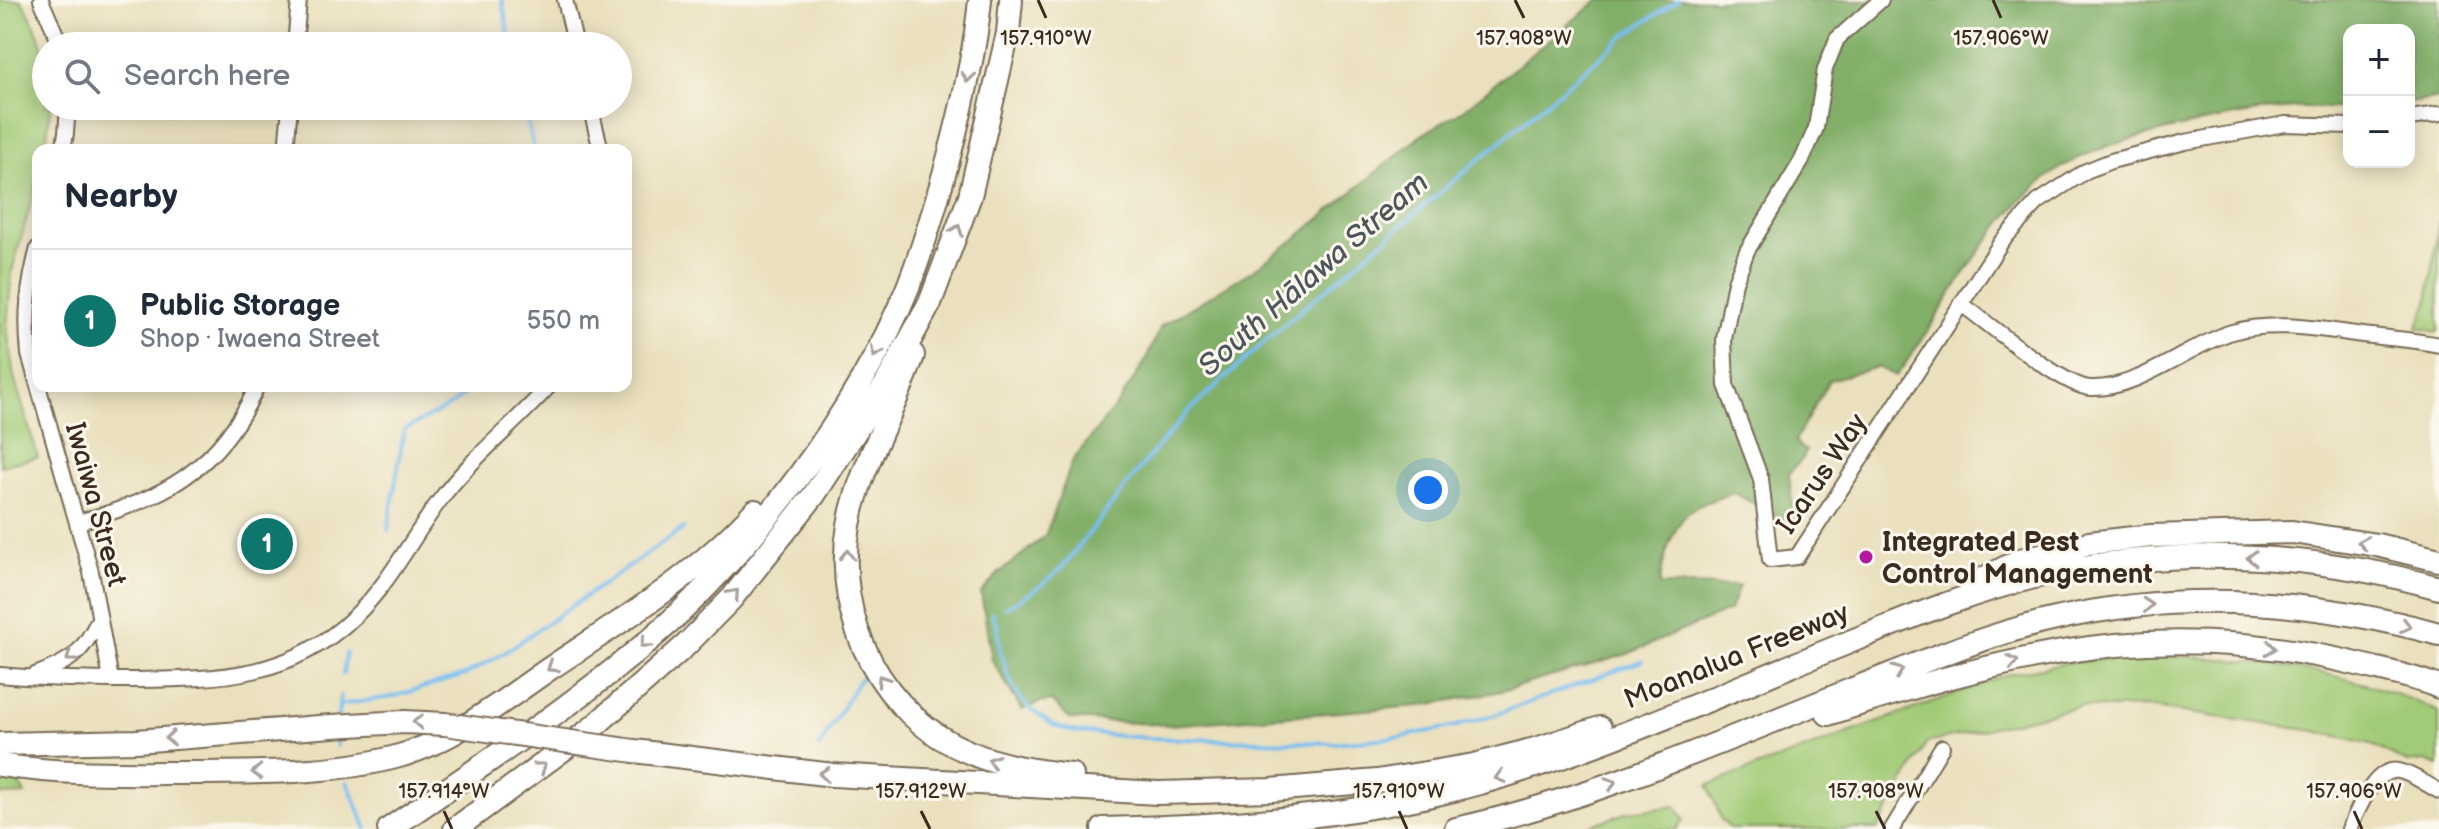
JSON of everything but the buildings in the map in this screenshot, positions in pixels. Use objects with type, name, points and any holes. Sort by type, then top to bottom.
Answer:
[{"type":"highway","points":[[389,829],[507,748],[653,637],[737,552],[803,468],[867,370],[907,289],[932,219],[963,106],[980,0]]},
{"type":"highway","points":[[1011,0],[1008,33],[970,196],[904,383],[860,486],[848,528],[848,592],[857,632],[888,690],[917,720],[942,739],[970,753],[1009,766],[1138,783],[1201,786],[1377,781]]},
{"type":"highway","points":[[455,829],[591,729],[686,645],[732,598],[814,495],[886,384],[930,303]]},
{"type":"highway","points":[[0,765],[127,773],[253,772],[363,763],[392,758],[421,748],[459,728],[674,583],[752,514],[840,414]]},
{"type":"highway","points":[[1901,621],[2020,560],[2089,543],[2151,536],[2292,532],[2377,545],[2439,560]]},
{"type":"highway","name":"Moanalua Freeway","points":[[1103,829],[1259,822],[1369,809],[1504,776],[1573,753],[1901,621],[2046,574],[2133,561],[2213,557],[2302,561],[2439,588]]},
{"type":"highway","points":[[1643,772],[1980,640],[2102,610],[2151,604],[2277,604],[2365,617],[2439,634]]},
{"type":"highway","points":[[1456,829],[1569,798],[1923,684],[2058,653],[2106,646],[2218,642],[2278,649],[2336,659],[2439,687]]},
{"type":"highway","points":[[0,744],[136,741],[404,722],[445,724],[833,775],[1158,793],[1271,790],[1377,781],[1474,765],[1539,748],[1782,669]]},
{"type":"street","points":[[41,0],[55,32]]},
{"type":"street","points":[[296,32],[299,0]]},
{"type":"street","points":[[565,0],[573,32]]},
{"type":"street","name":"Icarus Way","points":[[1881,0],[1837,39],[1825,69],[1816,128],[1802,160],[1747,251],[1735,282],[1724,339],[1726,385],[1761,479],[1770,560],[1797,557],[2002,241],[2038,202],[2086,171],[2111,161],[2185,142],[2285,124],[2343,126]]},
{"type":"street","points":[[2415,117],[2439,114]]},
{"type":"street","points":[[64,144],[67,120]]},
{"type":"street","points":[[287,144],[289,120]]},
{"type":"street","points":[[594,120],[600,144]]},
{"type":"street","name":"Iwaiwa Street","points":[[32,274],[26,318],[32,364]]},
{"type":"street","points":[[1963,305],[2055,373],[2088,388],[2125,383],[2201,345],[2233,332],[2259,327],[2439,345]]},
{"type":"street","name":"Iwaiwa Street","points":[[40,392],[91,572],[111,680]]},
{"type":"street","points":[[78,522],[133,506],[166,491],[193,472],[218,449],[254,392]]},
{"type":"street","points":[[0,675],[111,680],[200,679],[235,676],[282,663],[334,634],[356,615],[381,588],[440,499],[543,392]]},
{"type":"street","points":[[27,678],[77,655],[99,619]]},
{"type":"street","points":[[1892,829],[1942,747]]},
{"type":"street","points":[[2349,829],[2374,783],[2383,773],[2400,771],[2439,791]]},
{"type":"green space","points":[[0,0],[21,0],[37,32],[32,32],[32,120],[49,120],[46,144],[32,144],[32,199],[12,271],[7,327],[14,377],[38,457],[0,466]]},
{"type":"green space","points":[[1598,0],[2439,0],[2439,98],[2415,102],[2415,24],[2343,24],[2343,108],[2282,109],[2237,115],[2135,138],[2094,151],[2068,164],[2034,188],[1988,239],[1896,376],[1878,367],[1829,380],[1795,441],[1806,450],[1804,457],[1789,473],[1794,521],[1787,521],[1734,493],[1697,507],[1679,524],[1666,555],[1660,585],[1739,586],[1730,610],[1625,655],[1502,691],[1419,706],[1168,725],[1070,719],[1051,701],[1022,710],[992,660],[981,593],[999,573],[1045,536],[1073,460],[1119,402],[1146,360],[1161,326],[1253,270],[1420,136],[1463,110]]},
{"type":"green space","points":[[2439,221],[2438,332],[2417,328],[2428,303]]},
{"type":"green space","points":[[2153,655],[2263,663],[2299,669],[2335,676],[2405,697],[2439,712],[2439,766],[2425,761],[2407,763],[2368,743],[2315,731],[2147,707],[2081,706],[1927,743],[1877,829],[1731,829],[1722,821],[1708,785],[2005,675],[2072,662]]},
{"type":"green space","points":[[0,772],[14,773],[25,794],[0,795]]},
{"type":"green space","points":[[1676,806],[1684,820],[1677,829],[1580,829],[1628,812]]},
{"type":"waterway","points":[[502,0],[508,32]]},
{"type":"waterway","name":"South Hālawa Stream","points":[[1005,608],[1038,588],[1061,569],[1189,411],[1271,336],[1627,34],[1678,0]]},
{"type":"waterway","points":[[527,120],[533,144]]},
{"type":"waterway","points":[[388,530],[404,430],[453,404],[466,392]]},
{"type":"waterway","points":[[339,705],[392,697],[465,675],[504,653],[684,528]]},
{"type":"waterway","points":[[992,613],[1008,675],[1027,706],[1053,725],[1076,732],[1148,738],[1334,743],[1400,737],[1492,716],[1642,661]]},
{"type":"waterway","points":[[343,674],[346,653]]},
{"type":"waterway","name":"South Hālawa Stream","points":[[819,747],[859,680],[869,672]]},
{"type":"waterway","points":[[338,717],[340,696]]},
{"type":"waterway","points":[[336,734],[337,746]]},
{"type":"waterway","points":[[347,782],[367,829]]},
{"type":"place","name":"Public Storage","points":[[267,544]]},
{"type":"place","name":"Integrated Pest Control Management","points":[[1866,557]]}]
